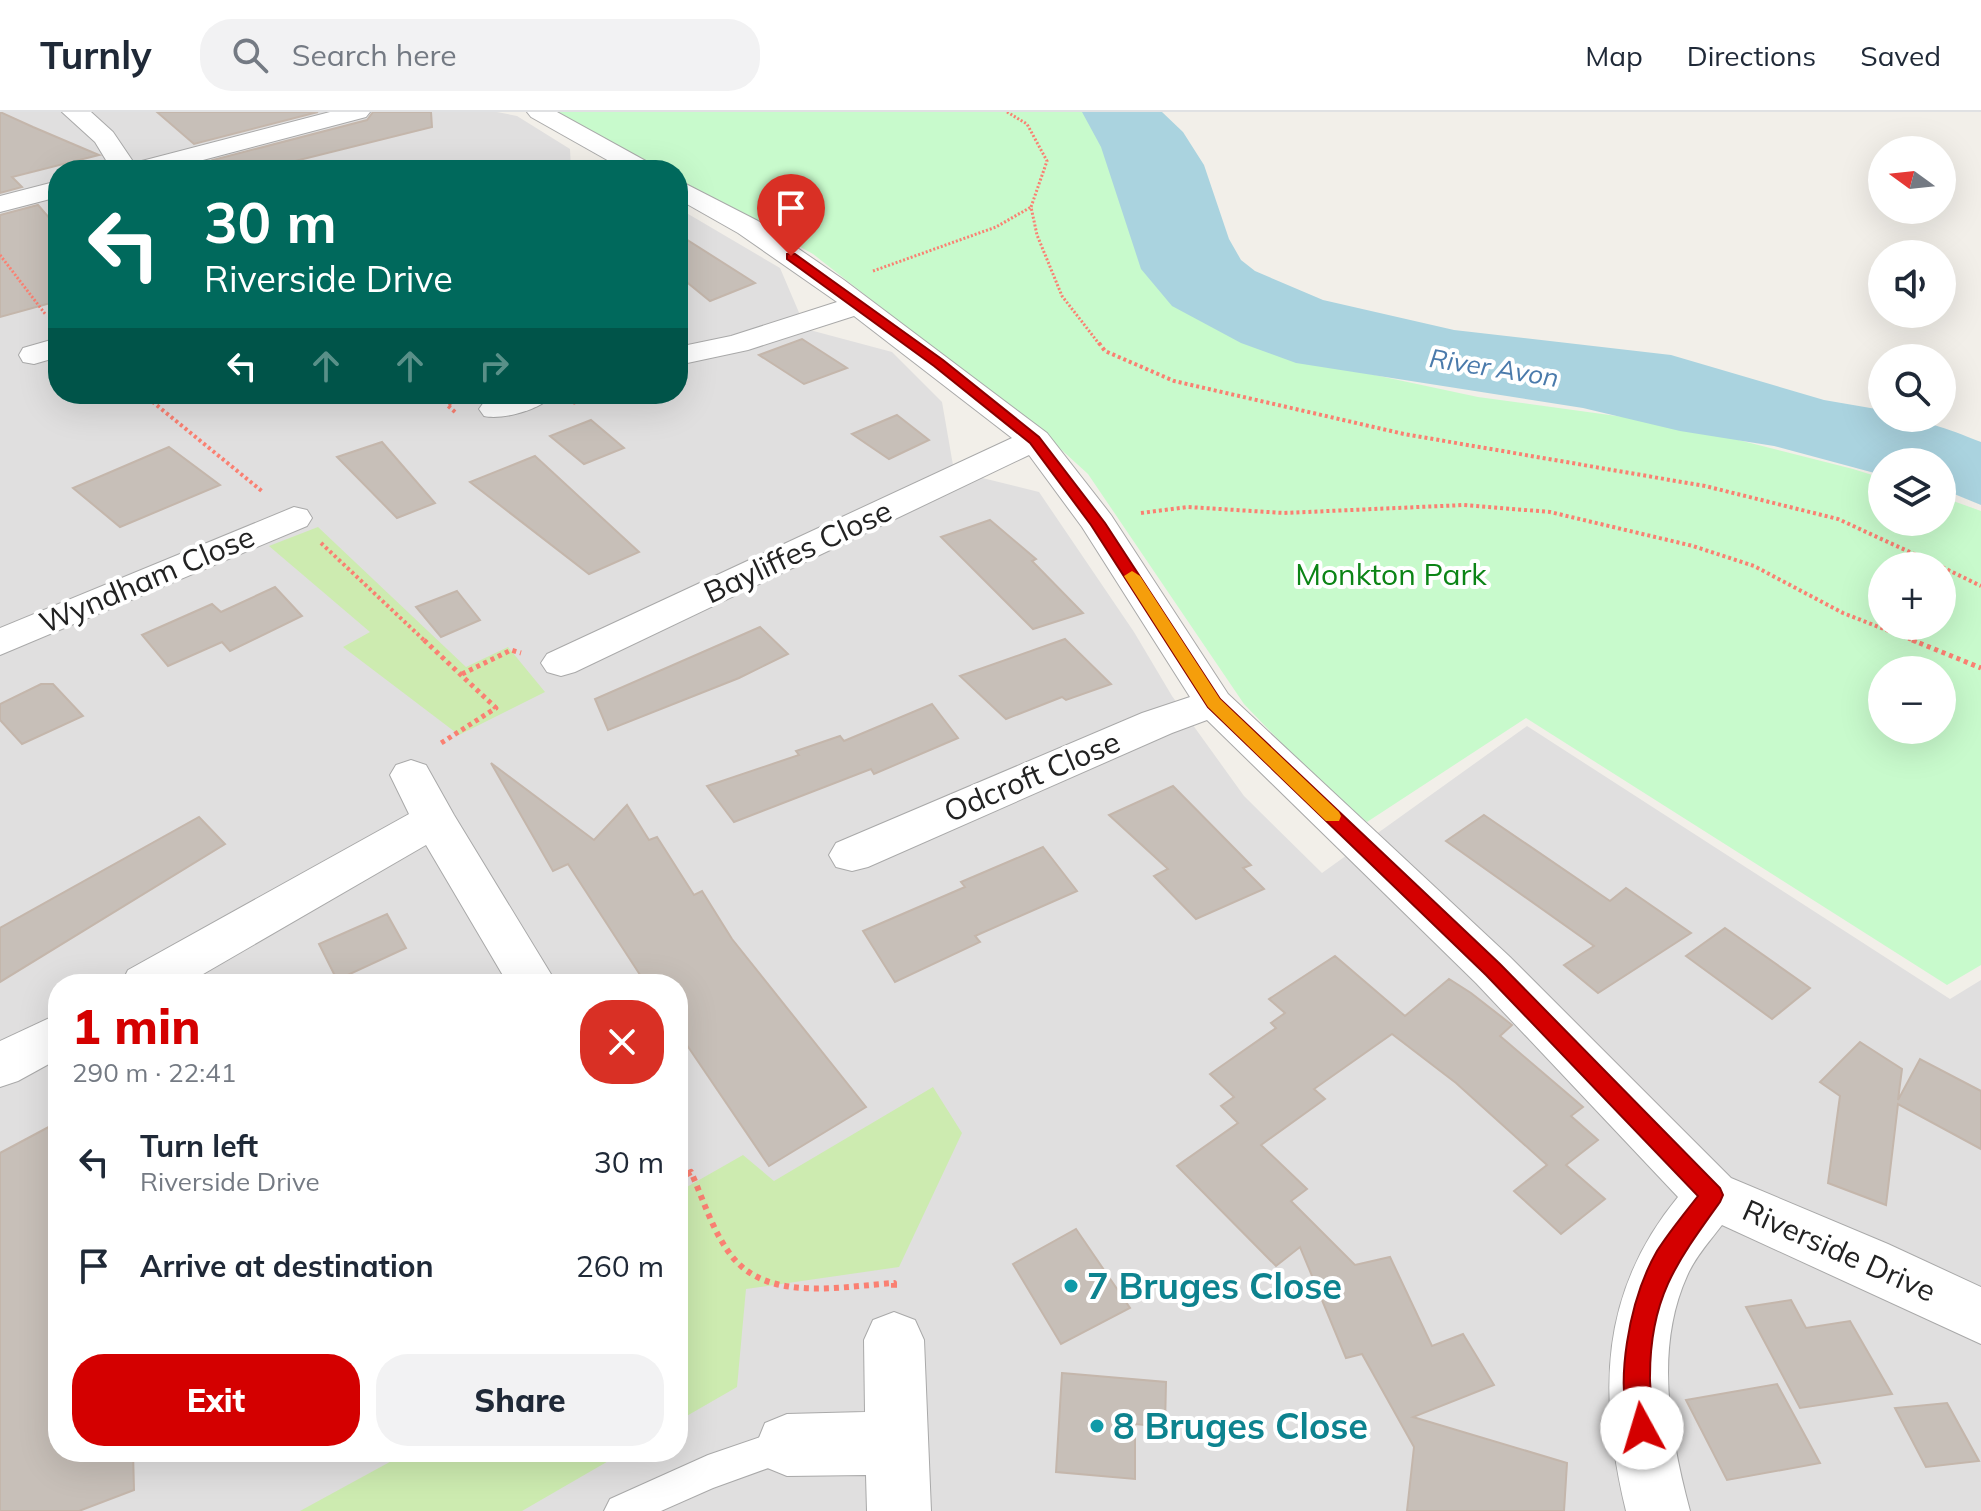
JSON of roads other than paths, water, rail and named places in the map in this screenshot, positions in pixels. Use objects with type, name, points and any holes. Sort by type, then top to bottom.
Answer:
[{"type":"street","points":[[74,112],[101,131],[120,160]]},
{"type":"street","points":[[173,160],[358,112]]},
{"type":"street","points":[[539,112],[623,160]]},
{"type":"street","points":[[0,204],[48,192]]},
{"type":"street","name":"Riverside Drive","points":[[688,194],[748,227],[846,295],[1035,440],[1098,523],[1214,703],[1493,970],[1712,1195],[1868,1262],[1981,1316]]},
{"type":"street","points":[[688,354],[737,344],[846,295]]},
{"type":"street","points":[[495,409],[509,404]]},
{"type":"street","name":"Bayliffes Close","points":[[561,663],[1035,440]]},
{"type":"street","name":"Wyndham Close","points":[[0,643],[294,518]]},
{"type":"street","name":"Odcroft Close","points":[[852,855],[1157,723],[1214,703]]},
{"type":"street","points":[[411,775],[434,820],[527,974]]},
{"type":"street","points":[[163,974],[434,820]]},
{"type":"street","points":[[0,1066],[48,1040]]},
{"type":"street","points":[[1658,1511],[1649,1477],[1638,1391],[1640,1332],[1666,1259],[1712,1195]]},
{"type":"street","points":[[894,1340],[899,1511]]},
{"type":"street","points":[[787,1445],[898,1443]]},
{"type":"lane","points":[[622,1511],[708,1472],[787,1445]]},
{"type":"water","name":"River Avon","points":[[1082,112],[1162,112],[1183,132],[1204,165],[1229,239],[1241,260],[1255,271],[1323,300],[1454,330],[1671,355],[1824,400],[1868,408],[1868,432],[1955,432],[1981,442],[1981,505],[1956,495],[1956,448],[1868,448],[1868,471],[1774,446],[1680,431],[1583,408],[1296,363],[1241,343],[1172,306],[1141,269],[1101,147]]},
{"type":"place","name":"7 Bruges Close","points":[[1071,1286]]},
{"type":"place","name":"8 Bruges Close","points":[[1097,1426]]},
{"type":"park label","name":"Monkton Park","points":[[1391,575]]}]
